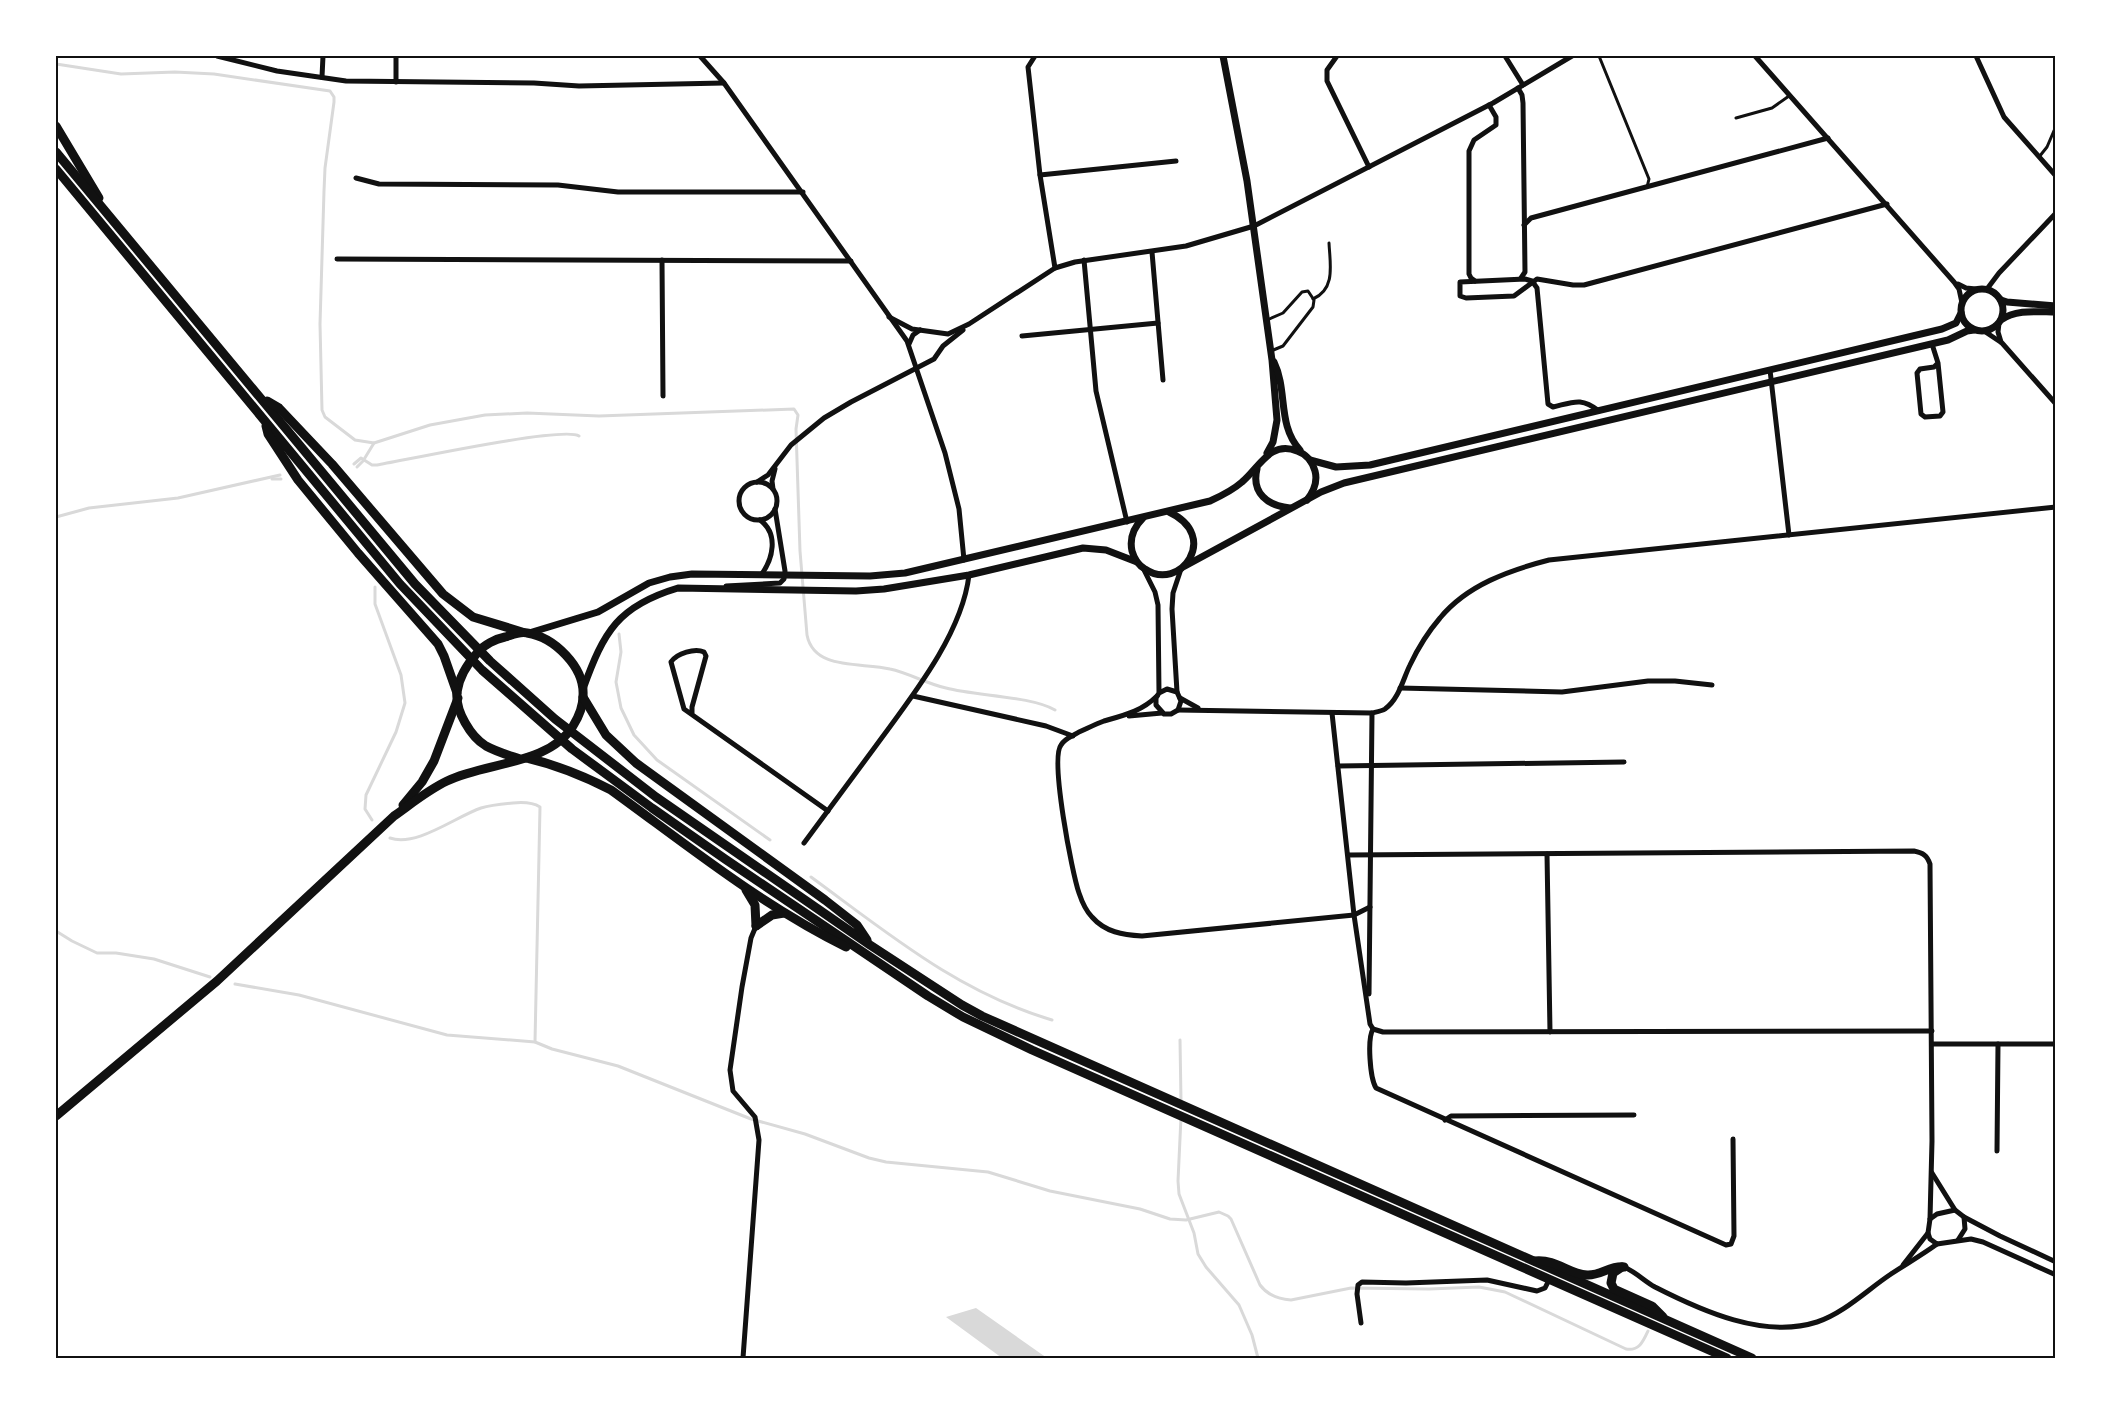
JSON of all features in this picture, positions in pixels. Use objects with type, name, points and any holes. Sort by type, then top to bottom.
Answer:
[{"type":"main road","points":[[56,126],[90,180],[103,208]]},
{"type":"main road","points":[[56,152],[415,584],[490,661],[555,719],[656,797],[870,945],[962,1005],[1003,1026],[1752,1359]]},
{"type":"main road","points":[[56,169],[400,584],[482,670],[549,730],[652,808],[876,962],[963,1017],[1727,1359]]},
{"type":"main road","points":[[263,399],[279,408],[316,446],[450,600],[472,617],[550,642],[566,655],[578,672],[583,693],[606,735],[636,763],[825,900],[856,925],[870,945]]},
{"type":"main road","points":[[265,421],[268,434],[298,480],[438,644],[464,720],[471,733],[484,745],[499,753],[555,765],[588,778],[610,790],[784,913],[876,962]]},
{"type":"main road","points":[[56,1116],[217,981],[393,816],[422,782],[434,761],[468,663],[481,648],[498,639],[525,633]]},
{"type":"main road","points":[[393,816],[424,794],[448,781],[552,748],[565,736],[578,716],[583,693]]},
{"type":"main road","points":[[743,886],[753,898],[756,926]]},
{"type":"main road","points":[[756,926],[772,915],[784,913]]},
{"type":"main road","points":[[1534,1262],[1551,1262],[1587,1275],[1614,1266],[1624,1266]]},
{"type":"main road","points":[[1624,1266],[1619,1267],[1613,1273],[1611,1282],[1614,1289],[1652,1306],[1666,1320]]},
{"type":"street","points":[[217,56],[277,70],[346,81],[534,83],[579,87],[724,82]]},
{"type":"street","points":[[322,78],[323,56]]},
{"type":"street","points":[[396,56],[396,82]]},
{"type":"street","points":[[700,56],[724,82],[909,344],[915,369],[945,453],[959,509],[964,560]]},
{"type":"street","points":[[1035,56],[1028,67],[1040,175],[1055,268]]},
{"type":"street","points":[[525,633],[591,615],[641,586],[659,579],[692,574],[870,576],[905,573],[1169,512],[1210,501],[1239,484],[1266,455],[1273,442],[1277,420],[1271,351],[1254,226],[1223,56]]},
{"type":"street","points":[[1336,56],[1327,70],[1327,81],[1369,167]]},
{"type":"street","points":[[1505,56],[1521,86],[1523,103],[1525,274],[1519,279]]},
{"type":"street","points":[[780,459],[773,476],[777,503],[775,509],[766,518],[760,520],[748,518],[740,509],[739,503],[744,488],[768,475],[780,459],[791,445],[800,437],[837,410],[929,361],[973,322],[1055,268],[1084,260],[1186,246],[1254,226],[1489,105],[1572,56]]},
{"type":"street","points":[[1310,460],[1336,467],[1370,465],[1942,329],[1956,322],[1961,313],[1962,303],[1959,289],[1954,282],[1755,56]]},
{"type":"street","points":[[1976,56],[2004,117],[2055,176]]},
{"type":"street","points":[[1476,281],[1469,274],[1469,151],[1474,140],[1496,125],[1496,117],[1489,105]]},
{"type":"street","points":[[1524,225],[1531,218],[1828,138]]},
{"type":"street","points":[[1040,175],[1176,161]]},
{"type":"street","points":[[356,178],[379,184],[558,185],[618,192],[803,192]]},
{"type":"street","points":[[1538,280],[1514,296],[1466,298],[1460,296],[1460,282],[1519,279],[1538,280],[1573,285],[1584,285],[1887,204]]},
{"type":"street","points":[[1987,289],[2055,213]]},
{"type":"street","points":[[1152,252],[1164,380]]},
{"type":"street","points":[[336,259],[851,261]]},
{"type":"street","points":[[662,260],[663,396]]},
{"type":"street","points":[[1084,260],[1096,391],[1131,547],[1137,562],[1143,568],[1150,572],[1166,574],[1333,487],[1953,339],[1967,331],[1990,329],[2006,317],[2020,313],[2055,312]]},
{"type":"street","points":[[1525,268],[1529,275],[1538,280]]},
{"type":"street","points":[[1538,280],[1548,404],[1553,407],[1580,401],[1599,411]]},
{"type":"street","points":[[1537,288],[1538,280]]},
{"type":"street","points":[[1954,282],[1966,288],[1987,289],[2001,300],[2003,313],[1998,332],[2002,343]]},
{"type":"street","points":[[1962,303],[1965,297],[1976,289]]},
{"type":"street","points":[[2001,300],[2055,306]]},
{"type":"street","points":[[1961,313],[1965,323],[1974,330]]},
{"type":"street","points":[[889,317],[903,326],[948,334],[973,322]]},
{"type":"street","points":[[1022,336],[1158,323]]},
{"type":"street","points":[[909,344],[913,335],[922,330]]},
{"type":"street","points":[[933,331],[940,339],[940,350]]},
{"type":"street","points":[[1984,331],[2002,343],[2055,404]]},
{"type":"street","points":[[1932,344],[1938,363],[1942,414],[1925,417],[1921,414],[1917,373],[1920,369],[1934,367],[1938,363]]},
{"type":"street","points":[[911,356],[919,361],[929,361]]},
{"type":"street","points":[[896,378],[908,367],[911,356]]},
{"type":"street","points":[[1272,360],[1279,378],[1287,430],[1293,442],[1314,467],[1316,485],[1307,500]]},
{"type":"street","points":[[1770,370],[1789,535]]},
{"type":"street","points":[[1266,455],[1284,448],[1303,453]]},
{"type":"street","points":[[1258,466],[1256,485],[1265,501],[1278,507],[1291,508]]},
{"type":"street","points":[[757,482],[764,483],[774,491]]},
{"type":"street","points":[[1119,717],[1162,712],[1171,714],[1178,710],[1372,713],[1385,709],[1400,688],[1415,656],[1442,616],[1461,598],[1506,573],[1549,560],[2055,507]]},
{"type":"street","points":[[583,693],[594,657],[606,635],[631,608],[678,588],[780,583],[785,575],[775,509]]},
{"type":"street","points":[[1169,512],[1184,520],[1193,535],[1193,551],[1183,567],[1173,593],[1177,692],[1180,698],[1197,708],[1208,711]]},
{"type":"street","points":[[1131,539],[1137,524],[1143,518]]},
{"type":"street","points":[[760,520],[769,530],[773,543],[767,566],[760,575]]},
{"type":"street","points":[[697,587],[798,590],[884,589],[969,575],[1083,548],[1106,550],[1137,562]]},
{"type":"street","points":[[1143,568],[1155,592],[1158,604],[1156,705],[1162,712]]},
{"type":"street","points":[[804,843],[913,696],[953,629],[966,594],[969,575]]},
{"type":"street","points":[[692,714],[706,656],[700,650],[677,655],[671,662],[683,706],[687,711],[828,811]]},
{"type":"street","points":[[1400,688],[1562,692],[1662,680],[1712,685]]},
{"type":"street","points":[[1177,692],[1167,689],[1142,709],[1102,722],[1073,736],[1062,744],[1058,754],[1066,832],[1079,891],[1084,906],[1092,917],[1102,927],[1123,935],[1142,936],[1354,915],[1370,907]]},
{"type":"street","points":[[913,696],[1046,726],[1073,736]]},
{"type":"street","points":[[1178,710],[1180,698]]},
{"type":"street","points":[[1332,713],[1354,915],[1370,1024],[1373,1029],[1383,1032],[1932,1031]]},
{"type":"street","points":[[1369,1013],[1372,713]]},
{"type":"street","points":[[1338,766],[1624,762]]},
{"type":"street","points":[[1348,855],[1817,851],[1914,851],[1922,853],[1928,857],[1930,864],[1932,1044],[1928,1233],[1930,1239],[1937,1244]]},
{"type":"street","points":[[1547,854],[1551,1032]]},
{"type":"street","points":[[743,1359],[759,1140],[756,1120],[733,1091],[730,1070],[742,987],[751,938],[756,926]]},
{"type":"street","points":[[1373,1029],[1370,1038],[1374,1084],[1379,1091],[1726,1245],[1733,1242],[1734,1236],[1733,1139]]},
{"type":"street","points":[[1932,1044],[2055,1044]]},
{"type":"street","points":[[1997,1151],[1998,1044]]},
{"type":"street","points":[[1445,1120],[1451,1116],[1634,1115]]},
{"type":"street","points":[[1931,1172],[1955,1210],[1964,1217],[2055,1262]]},
{"type":"street","points":[[1930,1219],[1937,1214],[1955,1210]]},
{"type":"street","points":[[1958,1240],[1965,1229],[1964,1217]]},
{"type":"street","points":[[1900,1268],[1928,1233]]},
{"type":"street","points":[[1624,1266],[1655,1287],[1728,1319],[1745,1324],[1780,1327],[1806,1325],[1828,1318],[1937,1244],[1958,1240],[1971,1239],[1983,1242],[2055,1275]]},
{"type":"street","points":[[1361,1323],[1357,1287],[1362,1282],[1487,1280],[1537,1291],[1545,1288],[1549,1280]]},
{"type":"lane","points":[[1599,56],[1649,180],[1647,186]]},
{"type":"lane","points":[[1736,118],[1772,108],[1790,95]]},
{"type":"lane","points":[[2039,157],[2047,147],[2055,126]]},
{"type":"lane","points":[[1313,299],[1323,294],[1329,283],[1329,243]]},
{"type":"lane","points":[[1267,320],[1283,313],[1302,292],[1308,291],[1313,299],[1313,307],[1283,346],[1271,351]]},
{"type":"shaded area","points":[[976,1308],[1047,1358],[1002,1358],[946,1317]]},
{"type":"waterway","points":[[56,64],[121,74],[175,72],[214,74],[330,91],[334,102],[324,191],[320,324],[322,410],[325,417],[355,440],[374,443],[430,425],[485,415],[527,413],[599,416],[794,409],[798,415],[796,429],[800,551],[807,635],[811,647],[819,655],[829,660],[890,669],[958,691],[1018,699],[1045,705],[1055,710]]},
{"type":"waterway","points":[[354,464],[361,458],[372,465],[377,465],[516,439],[567,434],[579,436]]},
{"type":"waterway","points":[[357,467],[374,443]]},
{"type":"waterway","points":[[56,517],[89,508],[178,498],[280,475]]},
{"type":"waterway","points":[[272,479],[281,479]]},
{"type":"waterway","points":[[372,820],[365,809],[366,795],[396,732],[405,703],[401,675],[375,604],[375,587]]},
{"type":"waterway","points":[[619,634],[621,652],[616,682],[621,708],[634,735],[657,760],[770,840]]},
{"type":"waterway","points":[[390,838],[401,840],[424,835],[471,812],[489,806],[524,803],[540,807],[535,1042]]},
{"type":"waterway","points":[[811,877],[897,940],[955,977],[986,994],[1052,1020]]},
{"type":"waterway","points":[[56,931],[97,953],[116,953],[154,959],[210,977]]},
{"type":"waterway","points":[[235,984],[299,995],[447,1035],[535,1042],[552,1049],[618,1066],[751,1119],[805,1134],[886,1162],[988,1172],[1050,1191],[1140,1209],[1170,1219],[1186,1220],[1219,1212],[1231,1219],[1260,1285],[1270,1294],[1282,1299],[1291,1300],[1351,1288],[1479,1287],[1505,1292],[1626,1349],[1637,1347],[1648,1331]]},
{"type":"waterway","points":[[1180,1040],[1181,1101]]},
{"type":"waterway","points":[[1181,1117],[1179,1194],[1194,1233],[1198,1254],[1206,1267],[1239,1305],[1252,1335],[1258,1358]]}]
